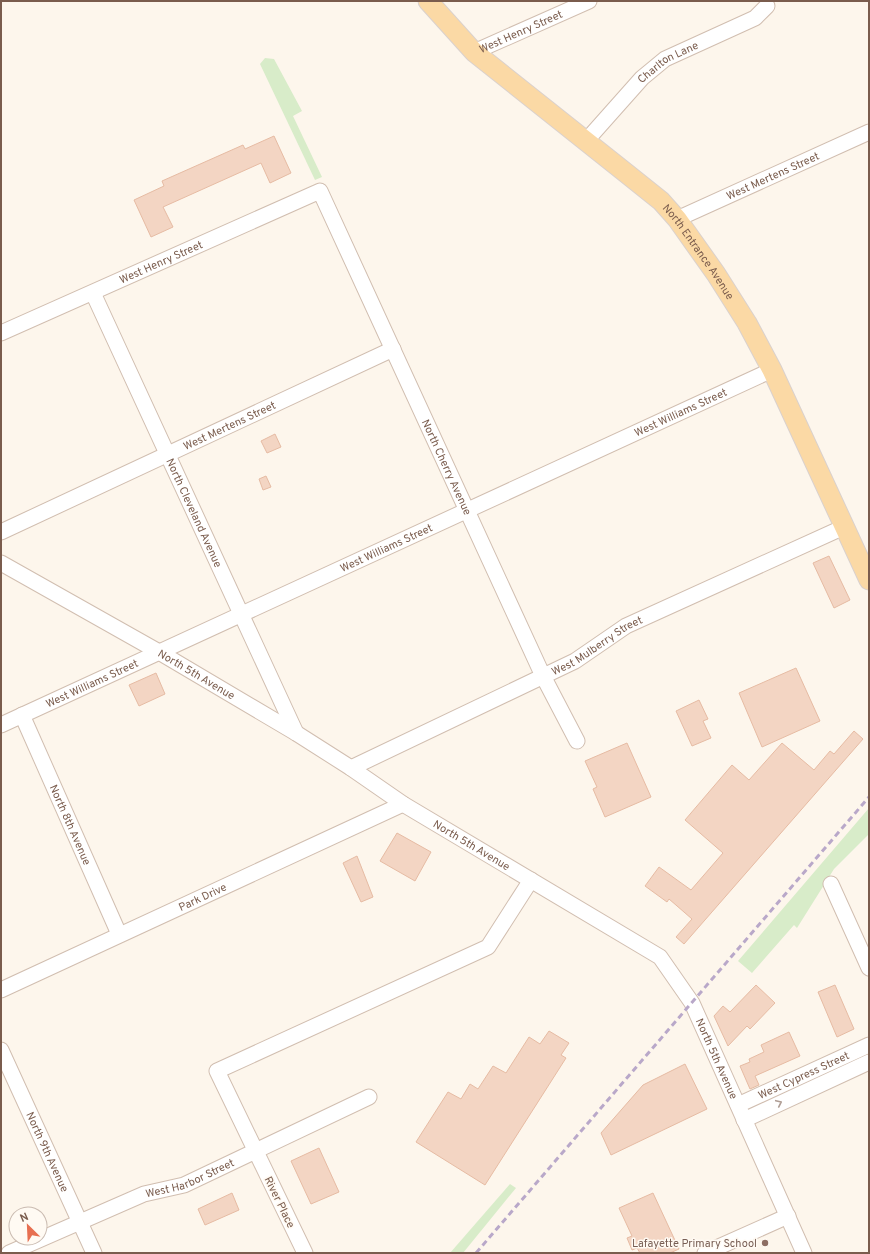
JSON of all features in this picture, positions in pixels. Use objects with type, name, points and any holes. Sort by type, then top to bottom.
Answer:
[{"type":"main road","name":"North Entrance Avenue","points":[[428,1],[474,52],[661,202],[677,220],[716,274],[747,323],[772,370],[869,580]]},
{"type":"street","name":"West Henry Street","points":[[474,52],[589,1]]},
{"type":"street","name":"Charlton Lane","points":[[586,141],[642,78],[665,59],[755,18],[767,6]]},
{"type":"street","name":"West Mertens Street","points":[[677,220],[869,132]]},
{"type":"street","name":"West Henry Street","points":[[1,333],[320,191]]},
{"type":"street","name":"North Cherry Avenue","points":[[320,191],[543,676],[577,741]]},
{"type":"street","name":"North Cleveland Avenue","points":[[93,293],[242,613],[296,733]]},
{"type":"street","name":"West Mertens Street","points":[[1,532],[393,349]]},
{"type":"street","name":"West Williams Street","points":[[1,725],[772,370]]},
{"type":"street","name":"West Mulberry Street","points":[[351,768],[575,661],[626,626],[844,526]]},
{"type":"street","name":"North 5th Avenue","points":[[1,563],[159,652],[296,733],[351,768],[403,804],[660,957],[692,1003],[804,1253]]},
{"type":"street","name":"North 8th Avenue","points":[[22,715],[119,934]]},
{"type":"street","name":"Park Drive","points":[[1,990],[119,934],[403,804]]},
{"type":"street","name":"River Place","points":[[304,1253],[217,1071],[488,947],[531,880]]},
{"type":"street","points":[[831,884],[869,968]]},
{"type":"street","name":"West Cypress Street","points":[[738,1105],[869,1046]]},
{"type":"street","name":"North 9th Avenue","points":[[1,1050],[94,1253]]},
{"type":"street","name":"West Cypress Street","points":[[744,1120],[869,1062]]},
{"type":"street","name":"West Harbor Street","points":[[9,1253],[144,1194],[184,1185],[369,1097]]},
{"type":"street","points":[[705,1253],[788,1216]]},
{"type":"green space","points":[[265,58],[274,59],[302,111],[293,116],[322,177],[315,180],[260,64]]},
{"type":"green space","points":[[869,808],[869,834],[834,869],[797,928],[794,925],[752,973],[738,961]]},
{"type":"green space","points":[[510,1184],[516,1188],[463,1253],[450,1253]]},
{"type":"building","points":[[274,136],[291,173],[270,183],[261,163],[163,207],[173,227],[151,237],[134,200],[164,186],[162,181],[243,145],[245,149]]},
{"type":"building","points":[[275,434],[281,447],[267,453],[261,441]]},
{"type":"building","points":[[266,476],[271,487],[263,490],[259,479]]},
{"type":"building","points":[[829,556],[850,600],[834,608],[813,563]]},
{"type":"building","points":[[796,668],[820,721],[762,747],[739,693]]},
{"type":"building","points":[[156,673],[165,694],[139,706],[129,685]]},
{"type":"building","points":[[699,700],[708,719],[703,721],[711,738],[692,746],[676,711]]},
{"type":"building","points":[[854,731],[863,739],[684,944],[676,937],[692,919],[669,899],[667,902],[645,886],[659,867],[691,890],[723,853],[685,820],[732,765],[749,780],[782,743],[814,770],[830,751],[834,754]]},
{"type":"building","points":[[627,743],[651,797],[605,817],[593,789],[597,787],[585,761]]},
{"type":"building","points":[[397,833],[431,852],[415,881],[380,861]]},
{"type":"building","points":[[357,856],[373,897],[361,902],[343,863]]},
{"type":"building","points":[[756,985],[775,1003],[750,1029],[747,1026],[728,1046],[714,1016],[723,1006],[730,1012]]},
{"type":"building","points":[[835,985],[854,1029],[837,1037],[818,992]]},
{"type":"building","points":[[549,1031],[569,1043],[561,1055],[566,1058],[485,1185],[416,1142],[448,1092],[461,1099],[470,1084],[478,1089],[493,1066],[506,1073],[529,1037],[540,1044]]},
{"type":"building","points":[[789,1032],[800,1056],[755,1076],[759,1085],[750,1089],[740,1066],[750,1062],[749,1059],[764,1052],[761,1045]]},
{"type":"building","points":[[685,1064],[707,1109],[611,1155],[601,1133],[643,1085]]},
{"type":"building","points":[[319,1148],[339,1192],[311,1204],[291,1161]]},
{"type":"building","points":[[232,1193],[239,1210],[205,1225],[198,1209]]},
{"type":"building","points":[[653,1193],[679,1249],[670,1253],[640,1253],[637,1248],[632,1250],[627,1238],[632,1236],[619,1208]]},
{"type":"railway","points":[[476,1253],[869,797]]},
{"type":"place","name":"Lafayette Primary School","points":[[765,1243]]}]
